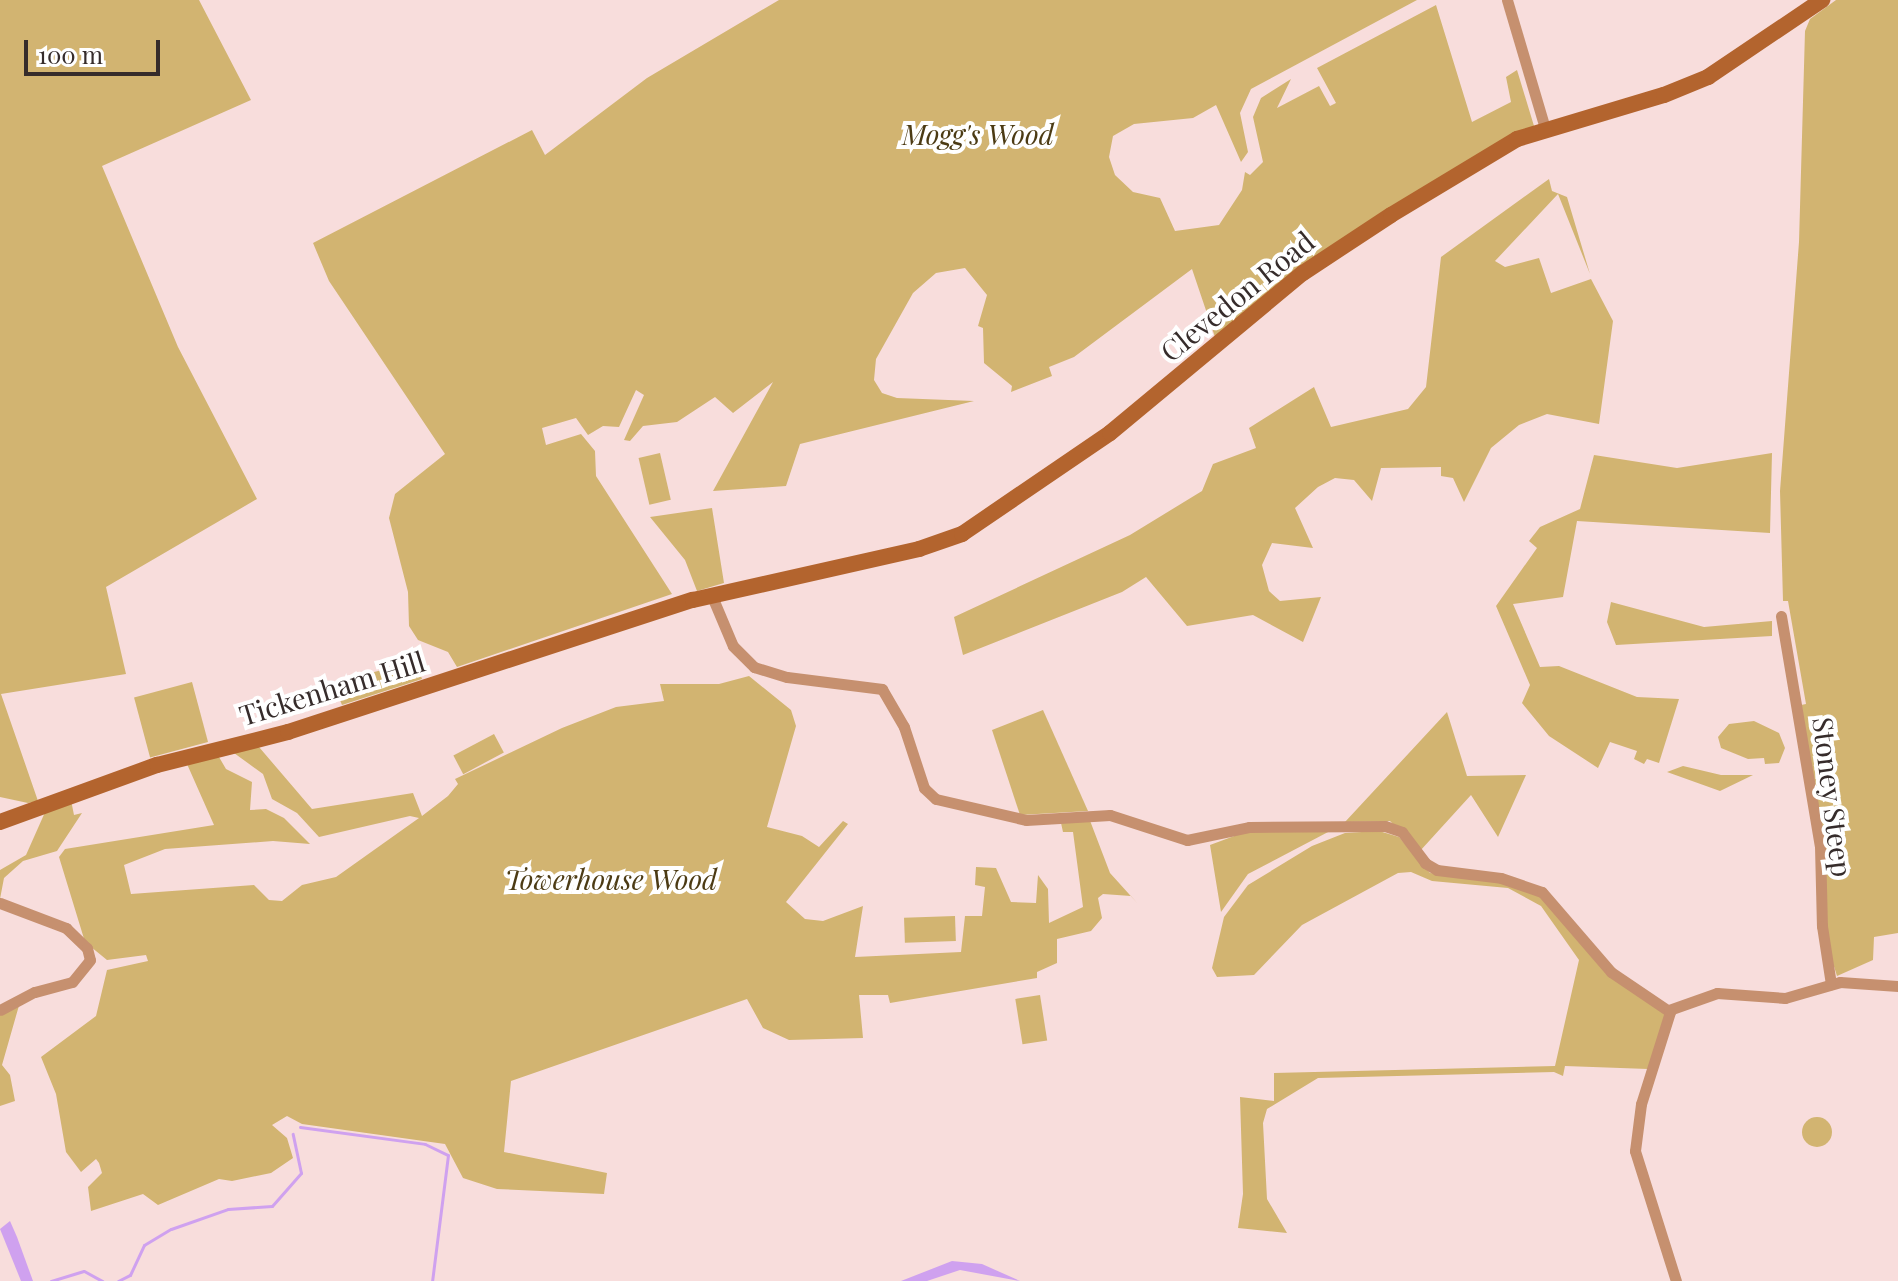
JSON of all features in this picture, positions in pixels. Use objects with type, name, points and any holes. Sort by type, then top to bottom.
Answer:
[{"type":"main road","name":"Clevedon Road","points":[[679,605],[711,594],[919,549],[976,527],[1110,433],[1303,273],[1482,159],[1545,128],[1664,95],[1708,77],[1822,0]]},
{"type":"main road","name":"Tickenham Hill","points":[[0,822],[157,765],[288,732],[679,605]]},
{"type":"street","points":[[1507,0],[1545,128]]},
{"type":"street","points":[[711,594],[733,646],[754,667],[787,677],[882,689],[904,727],[924,788],[936,799],[1026,820],[1119,816],[1187,840],[1249,827],[1393,828],[1437,870],[1501,878],[1542,892],[1611,972],[1669,1010]]},
{"type":"street","name":"Stoney Steep","points":[[1781,616],[1820,846],[1822,926],[1831,984]]},
{"type":"street","points":[[0,903],[66,928],[87,948],[90,960],[72,982],[34,992],[0,1010]]},
{"type":"street","points":[[1669,1010],[1717,993],[1794,998],[1831,984],[1862,981],[1898,986]]},
{"type":"street","points":[[1669,1010],[1641,1104],[1635,1151],[1676,1281]]},
{"type":"green space","points":[[0,0],[199,0],[251,100],[102,166],[178,347],[257,499],[106,587],[126,674],[1,694],[38,801],[28,803],[0,797]]},
{"type":"green space","name":"Mogg's Wood","points":[[779,0],[1417,0],[1251,89],[1240,113],[1248,152],[1241,162],[1216,105],[1193,118],[1134,124],[1113,136],[1109,157],[1115,175],[1133,192],[1160,198],[1175,231],[1219,225],[1242,190],[1245,172],[1250,175],[1263,162],[1253,117],[1261,98],[1291,79],[1277,108],[1319,86],[1330,106],[1336,103],[1317,68],[1436,5],[1472,122],[1511,102],[1506,77],[1517,70],[1534,126],[1215,337],[1192,269],[1074,357],[1049,367],[1052,376],[1011,392],[1012,386],[984,363],[983,328],[978,326],[987,295],[965,268],[936,273],[913,293],[876,359],[874,380],[882,393],[897,398],[974,401],[800,444],[786,486],[713,491],[773,382],[733,413],[715,397],[677,422],[643,426],[630,441],[624,440],[644,395],[636,390],[619,427],[603,426],[588,435],[576,418],[542,428],[546,445],[581,434],[595,451],[596,476],[672,594],[457,667],[448,652],[418,640],[409,626],[408,592],[389,518],[395,494],[445,454],[329,281],[313,243],[532,130],[545,155],[647,78]]},
{"type":"green space","points":[[1836,0],[1898,0],[1898,933],[1874,937],[1873,960],[1837,976],[1827,944],[1801,705],[1806,704],[1788,601],[1783,601],[1780,491],[1799,242],[1805,31],[1810,19]]},
{"type":"green space","points":[[1549,179],[1552,191],[1567,197],[1590,274],[1558,194],[1495,261],[1505,267],[1539,258],[1551,293],[1591,279],[1613,321],[1599,424],[1547,414],[1519,425],[1491,448],[1464,502],[1453,478],[1441,476],[1441,467],[1381,468],[1372,501],[1354,480],[1335,478],[1318,487],[1295,508],[1313,548],[1272,543],[1262,565],[1269,591],[1280,601],[1321,597],[1303,642],[1253,615],[1187,626],[1146,577],[1122,592],[963,655],[954,617],[1130,535],[1202,491],[1213,464],[1256,448],[1249,428],[1314,387],[1331,427],[1408,409],[1426,387],[1441,257]]},
{"type":"green space","points":[[660,453],[671,500],[649,505],[639,458]]},
{"type":"green space","points":[[1772,453],[1770,533],[1577,521],[1563,597],[1513,604],[1540,667],[1559,666],[1637,697],[1679,699],[1659,763],[1647,759],[1644,764],[1634,759],[1637,751],[1610,742],[1598,768],[1549,736],[1522,703],[1530,685],[1496,606],[1537,548],[1529,541],[1540,527],[1580,509],[1594,455],[1677,468]]},
{"type":"green space","points":[[712,508],[724,583],[697,591],[685,560],[650,517]]},
{"type":"green space","points":[[1611,602],[1704,627],[1772,621],[1772,636],[1616,645],[1607,622]]},
{"type":"green space","points":[[416,661],[422,679],[342,705],[337,693],[340,681]]},
{"type":"green space","name":"Towerhouse Wood","points":[[749,676],[791,710],[796,726],[767,827],[802,836],[819,847],[843,821],[848,824],[786,902],[805,919],[823,921],[863,906],[855,957],[961,952],[965,916],[982,916],[985,887],[975,885],[976,867],[996,868],[1011,902],[1036,903],[1038,875],[1048,889],[1049,923],[1083,907],[1073,832],[1063,832],[1061,823],[1089,818],[1110,873],[1131,896],[1103,894],[1098,898],[1102,918],[1091,931],[1057,939],[1057,963],[1037,972],[1037,978],[890,1003],[888,995],[859,995],[863,1038],[789,1040],[763,1028],[747,999],[511,1081],[504,1152],[607,1173],[604,1194],[497,1189],[463,1178],[445,1144],[302,1124],[287,1116],[272,1125],[287,1138],[293,1158],[271,1173],[232,1181],[219,1179],[158,1205],[143,1194],[91,1211],[88,1187],[102,1173],[99,1163],[96,1159],[81,1172],[66,1152],[56,1094],[41,1057],[96,1016],[107,970],[148,961],[146,955],[107,960],[85,942],[59,857],[65,849],[214,825],[187,764],[219,757],[226,769],[252,782],[250,810],[266,809],[284,818],[310,844],[273,841],[165,849],[124,865],[131,894],[254,885],[269,900],[282,901],[302,885],[336,877],[419,818],[410,816],[319,837],[297,813],[272,799],[263,774],[234,753],[259,747],[312,809],[413,793],[422,816],[448,796],[458,784],[455,779],[562,728],[616,707],[664,701],[660,684],[719,684]]},
{"type":"green space","points":[[192,682],[208,742],[150,757],[134,698]]},
{"type":"green space","points":[[1043,710],[1088,811],[1020,815],[992,730]]},
{"type":"green space","points":[[1447,712],[1467,776],[1526,775],[1498,837],[1471,795],[1420,851],[1390,821],[1345,822]]},
{"type":"green space","points":[[1754,721],[1779,733],[1785,748],[1779,763],[1765,764],[1764,758],[1748,759],[1721,748],[1718,737],[1729,724]]},
{"type":"green space","points":[[494,734],[504,753],[463,774],[453,756]]},
{"type":"green space","points":[[1683,766],[1721,775],[1753,775],[1720,791],[1667,772]]},
{"type":"green space","points":[[71,800],[74,815],[82,813],[57,851],[23,861],[4,878],[0,899],[0,870],[26,855],[46,810]]},
{"type":"green space","points":[[1330,831],[1248,874],[1221,912],[1210,845],[1245,832]]},
{"type":"green space","points":[[1379,831],[1399,837],[1430,873],[1483,878],[1540,894],[1590,954],[1667,1011],[1648,1069],[1565,1066],[1563,1076],[1554,1072],[1318,1078],[1267,1109],[1263,1123],[1267,1199],[1287,1233],[1238,1228],[1243,1194],[1240,1097],[1274,1101],[1274,1073],[1555,1066],[1579,960],[1541,906],[1508,888],[1432,881],[1411,872],[1398,873],[1302,925],[1254,975],[1217,977],[1212,968],[1224,917],[1248,885],[1312,846],[1345,833]]},
{"type":"green space","points":[[955,916],[956,941],[905,943],[904,918]]},
{"type":"green space","points":[[1040,995],[1047,1040],[1023,1044],[1015,999]]},
{"type":"green space","points":[[20,1002],[2,1065],[10,1075],[15,1101],[0,1106],[0,1012]]},
{"type":"green space","points":[[1817,1117],[1827,1122],[1832,1132],[1827,1142],[1817,1147],[1807,1142],[1802,1132],[1807,1122]]},
{"type":"shaded area","points":[[10,1221],[33,1281],[21,1281],[0,1229]]},
{"type":"shaded area","points":[[952,1261],[982,1264],[1020,1281],[960,1270],[927,1281],[901,1281]]},
{"type":"waterway","points":[[300,1127],[425,1144],[448,1155],[432,1281]]},
{"type":"waterway","points":[[118,1281],[130,1275],[144,1245],[171,1229],[228,1209],[272,1206],[301,1173],[293,1134]]},
{"type":"waterway","points":[[51,1281],[84,1271],[102,1281]]}]
